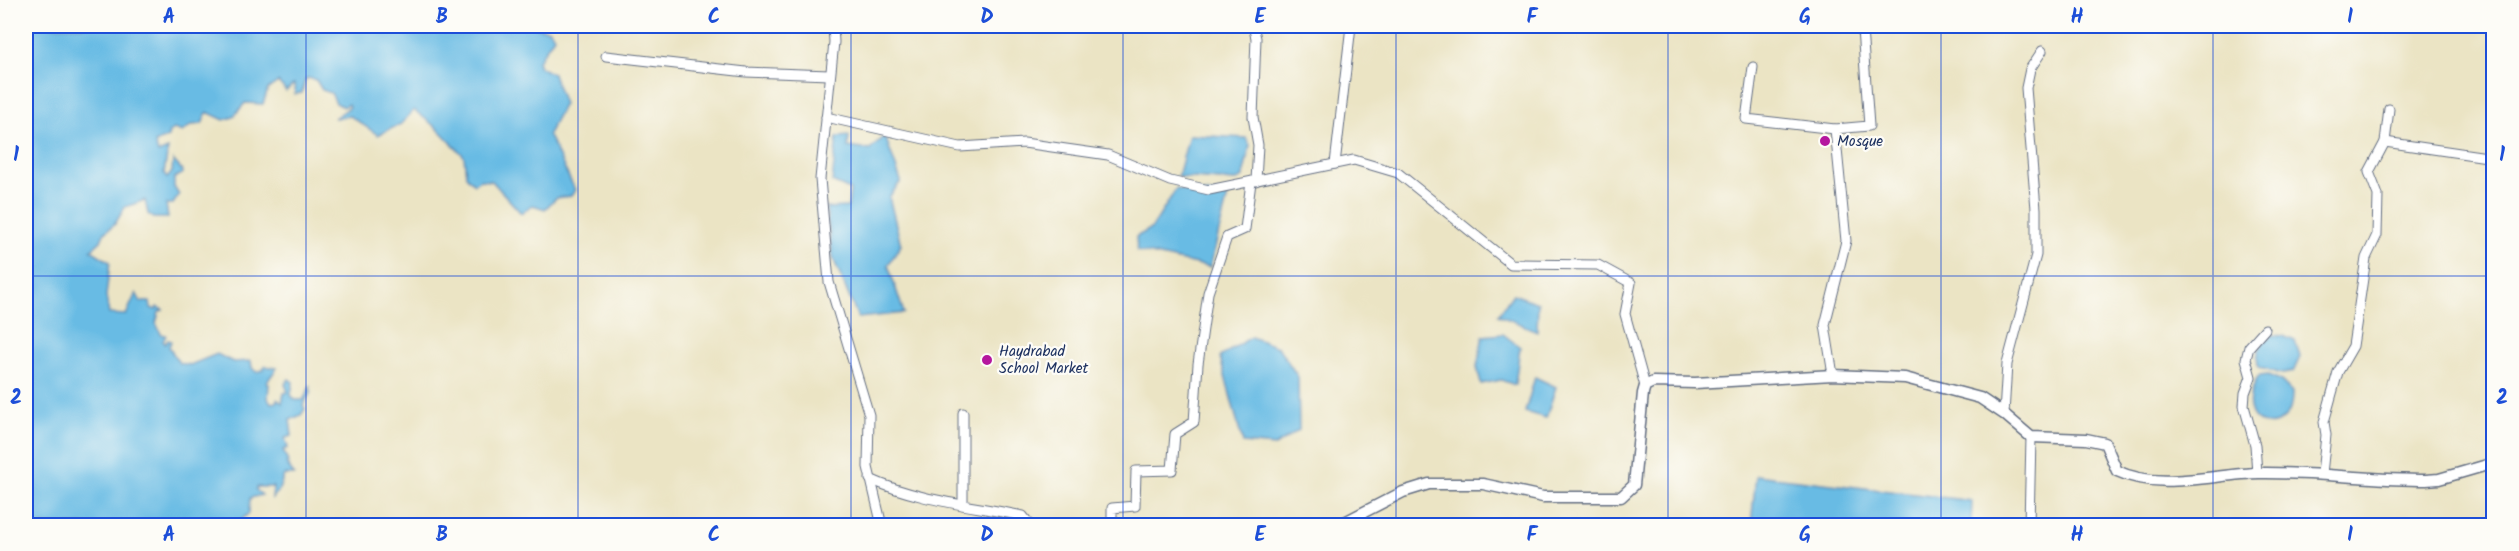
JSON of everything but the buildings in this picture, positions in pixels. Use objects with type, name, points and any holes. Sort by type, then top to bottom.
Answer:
[{"type":"street","points":[[833,26],[834,42],[820,178],[829,282],[868,415],[870,478],[882,525]]},
{"type":"street","points":[[1112,525],[1112,508],[1135,506],[1136,471],[1172,470],[1175,434],[1194,422],[1198,364],[1208,293],[1227,237],[1245,229],[1253,182],[1258,146],[1253,117],[1256,38],[1253,26]]},
{"type":"street","points":[[1335,164],[1351,26]]},
{"type":"street","points":[[1753,67],[1746,119],[1835,129],[1869,126],[1862,29],[1851,26]]},
{"type":"street","points":[[2004,414],[2007,364],[2036,255],[2036,209],[2026,88],[2030,69],[2042,51]]},
{"type":"street","points":[[606,56],[746,72],[830,75]]},
{"type":"street","points":[[2322,474],[2326,435],[2324,422],[2338,372],[2353,346],[2366,258],[2377,235],[2378,195],[2369,172],[2385,142],[2389,109]]},
{"type":"street","points":[[826,117],[960,147],[1024,143],[1108,155],[1170,181],[1209,190],[1354,160],[1398,173],[1511,264],[1598,265],[1631,283],[1625,314],[1645,386],[1634,485],[1627,495],[1621,497],[1544,497],[1483,484],[1429,484],[1403,492],[1337,525]]},
{"type":"street","points":[[1833,375],[1825,325],[1846,241],[1835,129]]},
{"type":"street","points":[[2385,142],[2493,158]]},
{"type":"street","points":[[2257,473],[2256,445],[2244,406],[2245,393],[2251,377],[2246,359],[2249,347],[2265,329]]},
{"type":"street","points":[[1645,386],[1653,382],[1695,383],[1833,375],[1905,378],[1980,398],[2004,414],[2031,438],[2086,439],[2105,443],[2110,450],[2112,465],[2117,471],[2130,477],[2152,480],[2257,473],[2439,479],[2493,463]]},
{"type":"street","points":[[963,413],[963,505]]},
{"type":"street","points":[[2029,525],[2031,438]]},
{"type":"street","points":[[870,478],[891,489],[1023,516],[1031,525]]},
{"type":"water","points":[[26,26],[531,26],[550,30],[554,37],[538,61],[540,67],[553,74],[564,104],[548,134],[575,190],[571,196],[556,198],[545,209],[533,205],[521,213],[492,181],[480,180],[474,184],[466,176],[464,156],[437,128],[414,110],[401,124],[378,135],[350,116],[334,118],[350,107],[348,104],[343,107],[336,103],[331,93],[322,90],[316,80],[308,78],[305,80],[302,93],[295,94],[294,84],[286,91],[278,82],[268,89],[263,104],[245,103],[233,117],[224,120],[207,112],[202,124],[192,125],[182,132],[174,129],[169,132],[168,137],[155,143],[158,153],[168,149],[164,173],[167,178],[172,172],[173,160],[182,170],[182,174],[174,178],[174,187],[179,195],[173,204],[166,204],[168,218],[154,218],[148,214],[145,200],[125,207],[115,224],[104,233],[101,241],[91,250],[110,262],[106,296],[109,314],[126,315],[136,293],[141,302],[150,302],[151,308],[156,310],[157,307],[163,310],[159,312],[156,323],[161,334],[166,335],[163,341],[165,344],[168,340],[171,341],[169,347],[179,363],[190,365],[217,354],[233,362],[251,361],[252,368],[256,372],[263,370],[265,366],[277,368],[266,383],[269,384],[268,398],[271,403],[276,402],[277,399],[282,403],[284,393],[288,392],[285,384],[289,379],[293,382],[291,395],[295,400],[303,400],[310,387],[311,392],[303,405],[305,409],[301,415],[290,420],[292,436],[285,438],[288,448],[283,450],[288,462],[286,463],[294,475],[284,475],[278,492],[272,498],[273,487],[257,487],[256,490],[262,495],[250,498],[249,513],[239,522],[228,520],[217,526],[26,525]]},
{"type":"water","points":[[1189,135],[1246,138],[1250,145],[1243,177],[1235,181],[1178,177]]},
{"type":"water","points":[[849,136],[848,147],[870,150],[885,136],[901,181],[889,197],[901,245],[888,265],[904,313],[858,318],[833,258],[826,208],[848,207],[850,190],[832,182],[837,137]]},
{"type":"water","points":[[1176,189],[1228,196],[1210,267],[1137,251],[1136,237],[1152,228]]},
{"type":"water","points":[[1513,294],[1538,303],[1537,331],[1498,315]]},
{"type":"water","points":[[1503,334],[1520,347],[1515,385],[1501,380],[1481,384],[1477,367],[1483,336]]},
{"type":"water","points":[[2272,335],[2283,336],[2295,341],[2300,357],[2293,372],[2283,374],[2259,368],[2257,358],[2260,349]]},
{"type":"water","points":[[1251,337],[1278,347],[1298,377],[1299,430],[1275,446],[1243,443],[1220,357]]},
{"type":"water","points":[[2268,375],[2280,380],[2292,392],[2290,409],[2283,419],[2273,424],[2264,423],[2255,418],[2250,408],[2251,394],[2259,376]]},
{"type":"water","points":[[1535,377],[1556,387],[1546,418],[1525,412]]},
{"type":"water","points":[[1756,475],[1972,501],[1971,525],[1751,525]]},
{"type":"place","name":"Mosque","points":[[1825,141]]},
{"type":"place","name":"Haydrabad School Market","points":[[987,360]]}]
